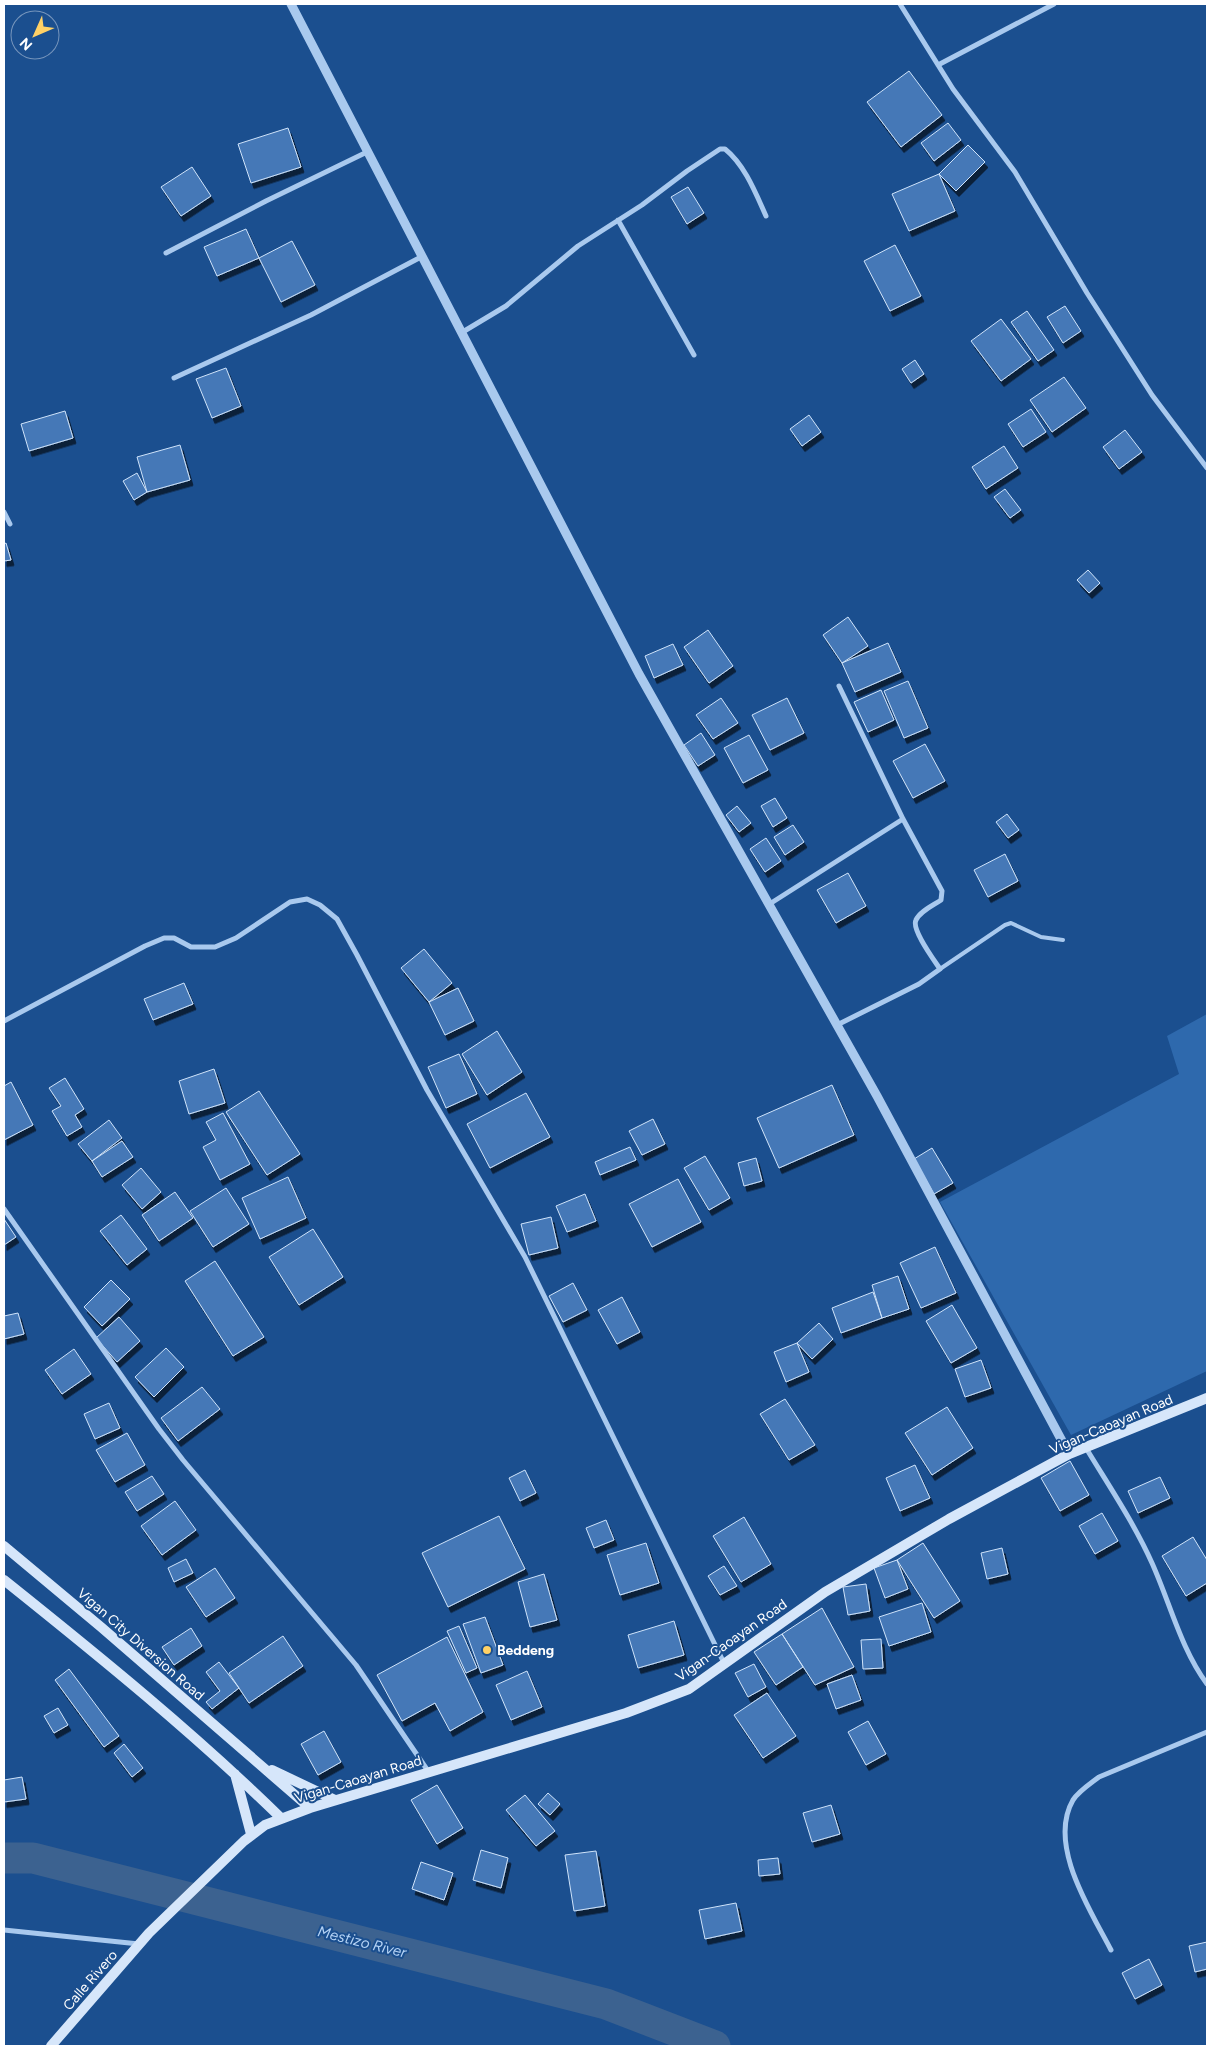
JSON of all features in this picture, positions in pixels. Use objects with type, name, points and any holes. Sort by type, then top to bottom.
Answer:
[{"type":"main road","name":"Vigan-Caoayan Road","points":[[149,1933],[248,1837],[282,1818],[428,1771],[641,1708],[689,1689],[825,1592],[949,1519],[1069,1454],[1207,1398]]},
{"type":"main road","name":"Vigan City Diversion Road","points":[[4,1546],[310,1808]]},
{"type":"main road","points":[[4,1580],[86,1646],[235,1773],[282,1818]]},
{"type":"main road","name":"Vigan City Diversion Road","points":[[259,1764],[334,1800]]},
{"type":"main road","points":[[235,1773],[248,1837]]},
{"type":"main road","name":"Calle Rivero","points":[[51,2046],[149,1933]]},
{"type":"street","points":[[291,4],[639,674],[882,1105],[1069,1454]]},
{"type":"street","points":[[900,4],[953,89],[1015,172],[1087,293],[1152,396],[1207,468]]},
{"type":"street","points":[[938,66],[1054,4]]},
{"type":"street","points":[[461,333],[506,306],[578,246],[720,149],[725,149],[735,160],[753,187],[766,216]]},
{"type":"street","points":[[166,253],[266,201],[367,152]]},
{"type":"street","points":[[618,220],[694,355]]},
{"type":"street","points":[[174,378],[311,315],[421,257]]},
{"type":"street","points":[[4,512],[10,524]]},
{"type":"street","points":[[836,1025],[919,984],[940,969],[915,926],[916,920],[921,914],[941,900],[942,891],[903,819],[839,686]]},
{"type":"street","points":[[768,905],[903,819]]},
{"type":"street","points":[[4,1021],[145,946],[164,938],[174,938],[191,948],[215,947],[236,938],[290,902],[307,899],[320,905],[337,919],[427,1090],[525,1257],[724,1663]]},
{"type":"street","points":[[4,1209],[158,1428],[356,1665],[428,1771]]},
{"type":"street","points":[[1086,1448],[1145,1546],[1179,1630],[1200,1674],[1207,1684]]},
{"type":"street","points":[[1111,1950],[1078,1886],[1067,1855],[1065,1831],[1067,1815],[1074,1800],[1098,1777],[1207,1732]]},
{"type":"street","points":[[4,1930],[140,1944]]},
{"type":"lane","points":[[940,969],[1005,925],[1011,923],[1041,937],[1063,940]]},
{"type":"shaded area","points":[[1207,1014],[1207,1371],[1071,1435],[940,1202],[1179,1074],[1167,1036]]},
{"type":"building","points":[[909,71],[942,115],[901,147],[867,102]]},
{"type":"building","points":[[948,123],[961,140],[934,161],[921,143]]},
{"type":"building","points":[[288,128],[301,167],[251,183],[238,144]]},
{"type":"building","points":[[968,145],[985,162],[956,191],[939,174]]},
{"type":"building","points":[[192,167],[211,196],[181,216],[161,187]]},
{"type":"building","points":[[939,174],[955,211],[909,231],[892,194]]},
{"type":"building","points":[[688,187],[704,213],[687,224],[671,197]]},
{"type":"building","points":[[246,229],[259,258],[217,276],[204,247]]},
{"type":"building","points":[[292,241],[315,285],[281,302],[259,258]]},
{"type":"building","points":[[895,245],[921,296],[890,311],[864,261]]},
{"type":"building","points":[[1065,306],[1081,331],[1063,343],[1047,317]]},
{"type":"building","points":[[1027,311],[1054,350],[1038,361],[1011,322]]},
{"type":"building","points":[[1001,319],[1031,359],[1001,381],[971,341]]},
{"type":"building","points":[[915,360],[924,374],[911,383],[902,369]]},
{"type":"building","points":[[226,368],[241,406],[212,418],[196,379]]},
{"type":"building","points":[[1064,377],[1086,408],[1052,432],[1030,400]]},
{"type":"building","points":[[1031,409],[1046,432],[1023,447],[1008,424]]},
{"type":"building","points":[[65,411],[73,438],[29,451],[21,424]]},
{"type":"building","points":[[809,415],[821,432],[802,446],[790,429]]},
{"type":"building","points":[[1125,430],[1142,452],[1119,469],[1103,447]]},
{"type":"building","points":[[180,445],[190,480],[147,492],[137,457]]},
{"type":"building","points":[[1004,446],[1018,468],[986,489],[972,467]]},
{"type":"building","points":[[137,473],[147,492],[134,500],[123,481]]},
{"type":"building","points":[[1005,489],[1021,510],[1010,518],[994,497]]},
{"type":"building","points":[[6,543],[11,560],[4,561],[4,544]]},
{"type":"building","points":[[1088,570],[1100,583],[1089,593],[1077,580]]},
{"type":"building","points":[[848,617],[868,646],[842,663],[823,635]]},
{"type":"building","points":[[708,630],[733,666],[709,683],[684,647]]},
{"type":"building","points":[[888,643],[901,672],[855,692],[842,663]]},
{"type":"building","points":[[673,644],[683,665],[654,678],[645,656]]},
{"type":"building","points":[[908,681],[928,728],[904,738],[884,691]]},
{"type":"building","points":[[881,690],[894,720],[868,732],[854,702]]},
{"type":"building","points":[[721,698],[738,723],[713,739],[696,715]]},
{"type":"building","points":[[787,698],[804,733],[770,750],[752,715]]},
{"type":"building","points":[[701,733],[715,755],[698,766],[684,745]]},
{"type":"building","points":[[749,735],[768,770],[743,783],[724,748]]},
{"type":"building","points":[[925,744],[945,781],[913,798],[893,761]]},
{"type":"building","points":[[775,798],[787,818],[773,827],[761,806]]},
{"type":"building","points":[[737,806],[751,823],[739,832],[726,815]]},
{"type":"building","points":[[1007,814],[1019,830],[1008,838],[996,822]]},
{"type":"building","points":[[793,825],[804,842],[785,855],[774,837]]},
{"type":"building","points":[[766,838],[781,861],[765,872],[750,849]]},
{"type":"building","points":[[1005,854],[1018,881],[988,897],[974,870]]},
{"type":"building","points":[[848,873],[866,906],[836,923],[817,890]]},
{"type":"building","points":[[424,949],[452,983],[429,1002],[401,968]]},
{"type":"building","points":[[184,983],[193,1004],[153,1020],[144,999]]},
{"type":"building","points":[[458,988],[474,1021],[445,1035],[429,1002]]},
{"type":"building","points":[[497,1031],[522,1072],[487,1095],[462,1054]]},
{"type":"building","points":[[459,1054],[477,1094],[446,1108],[428,1067]]},
{"type":"building","points":[[214,1069],[225,1103],[189,1114],[179,1081]]},
{"type":"building","points":[[65,1078],[84,1109],[75,1115],[82,1127],[67,1136],[52,1111],[61,1106],[49,1088]]},
{"type":"building","points":[[11,1082],[33,1125],[4,1140],[4,1086]]},
{"type":"building","points":[[832,1085],[854,1135],[779,1168],[757,1118]]},
{"type":"building","points":[[259,1091],[300,1154],[267,1175],[226,1112]]},
{"type":"building","points":[[526,1093],[550,1137],[490,1168],[467,1124]]},
{"type":"building","points":[[223,1113],[250,1164],[220,1180],[203,1147],[216,1140],[206,1122]]},
{"type":"building","points":[[653,1119],[665,1144],[642,1155],[629,1131]]},
{"type":"building","points":[[109,1120],[122,1138],[92,1161],[78,1144]]},
{"type":"building","points":[[122,1141],[133,1157],[102,1177],[92,1161]]},
{"type":"building","points":[[630,1147],[636,1160],[600,1175],[595,1162]]},
{"type":"building","points":[[932,1148],[953,1183],[934,1194],[914,1159]]},
{"type":"building","points":[[705,1156],[730,1198],[709,1210],[684,1168]]},
{"type":"building","points":[[756,1158],[762,1181],[744,1186],[738,1163]]},
{"type":"building","points":[[141,1168],[161,1192],[142,1209],[122,1185]]},
{"type":"building","points":[[288,1177],[306,1218],[260,1239],[242,1198]]},
{"type":"building","points":[[678,1179],[701,1222],[652,1247],[629,1204]]},
{"type":"building","points":[[226,1188],[249,1224],[213,1247],[190,1211]]},
{"type":"building","points":[[175,1192],[193,1218],[159,1241],[142,1215]]},
{"type":"building","points":[[585,1194],[596,1221],[567,1232],[556,1206]]},
{"type":"building","points":[[121,1215],[147,1249],[127,1265],[100,1231]]},
{"type":"building","points":[[551,1217],[558,1248],[529,1255],[521,1224]]},
{"type":"building","points":[[4,1219],[16,1237],[4,1245]]},
{"type":"building","points":[[313,1229],[343,1277],[299,1305],[269,1257]]},
{"type":"building","points":[[935,1247],[956,1293],[921,1308],[900,1263]]},
{"type":"building","points":[[215,1261],[264,1337],[233,1356],[185,1281]]},
{"type":"building","points":[[898,1276],[909,1309],[882,1318],[872,1285]]},
{"type":"building","points":[[111,1280],[130,1299],[102,1326],[84,1307]]},
{"type":"building","points":[[573,1283],[587,1310],[563,1322],[549,1296]]},
{"type":"building","points":[[873,1292],[882,1318],[841,1333],[832,1308]]},
{"type":"building","points":[[622,1297],[640,1332],[617,1344],[598,1310]]},
{"type":"building","points":[[952,1305],[977,1348],[951,1363],[926,1321]]},
{"type":"building","points":[[18,1313],[24,1334],[4,1339],[4,1316]]},
{"type":"building","points":[[119,1317],[140,1341],[117,1362],[96,1338]]},
{"type":"building","points":[[819,1323],[833,1339],[812,1359],[797,1343]]},
{"type":"building","points":[[797,1343],[809,1372],[786,1382],[774,1352]]},
{"type":"building","points":[[166,1348],[184,1367],[154,1397],[135,1377]]},
{"type":"building","points":[[74,1349],[91,1374],[62,1394],[45,1370]]},
{"type":"building","points":[[981,1360],[991,1388],[965,1397],[955,1369]]},
{"type":"building","points":[[202,1387],[220,1409],[178,1441],[161,1418]]},
{"type":"building","points":[[785,1399],[815,1445],[789,1460],[760,1414]]},
{"type":"building","points":[[109,1403],[120,1428],[95,1439],[84,1414]]},
{"type":"building","points":[[947,1407],[973,1448],[932,1475],[905,1433]]},
{"type":"building","points":[[127,1433],[145,1465],[115,1482],[96,1450]]},
{"type":"building","points":[[1070,1461],[1089,1495],[1060,1511],[1041,1478]]},
{"type":"building","points":[[915,1465],[930,1498],[900,1511],[886,1478]]},
{"type":"building","points":[[525,1470],[536,1493],[520,1501],[509,1478]]},
{"type":"building","points":[[152,1476],[164,1494],[137,1511],[125,1492]]},
{"type":"building","points":[[1160,1477],[1170,1498],[1138,1513],[1128,1491]]},
{"type":"building","points":[[175,1501],[196,1530],[162,1555],[141,1526]]},
{"type":"building","points":[[1102,1513],[1118,1541],[1095,1554],[1079,1526]]},
{"type":"building","points":[[499,1516],[525,1569],[448,1607],[422,1553]]},
{"type":"building","points":[[744,1517],[771,1564],[741,1582],[713,1536]]},
{"type":"building","points":[[606,1520],[614,1540],[594,1548],[586,1528]]},
{"type":"building","points":[[1193,1537],[1207,1560],[1207,1583],[1186,1596],[1162,1556]]},
{"type":"building","points":[[646,1543],[659,1583],[620,1595],[607,1555]]},
{"type":"building","points":[[923,1543],[960,1601],[934,1618],[897,1560]]},
{"type":"building","points":[[1002,1548],[1008,1574],[987,1579],[981,1553]]},
{"type":"building","points":[[186,1559],[193,1573],[174,1582],[168,1568]]},
{"type":"building","points":[[897,1560],[908,1589],[885,1598],[874,1568]]},
{"type":"building","points":[[724,1566],[737,1586],[720,1595],[708,1576]]},
{"type":"building","points":[[215,1568],[235,1598],[206,1617],[186,1587]]},
{"type":"building","points":[[544,1574],[557,1620],[530,1627],[518,1582]]},
{"type":"building","points":[[866,1584],[870,1611],[848,1615],[843,1587]]},
{"type":"building","points":[[922,1603],[931,1632],[889,1646],[879,1617]]},
{"type":"building","points":[[822,1608],[854,1667],[815,1685],[782,1634]]},
{"type":"building","points":[[485,1617],[503,1665],[481,1673],[463,1624]]},
{"type":"building","points":[[674,1621],[684,1655],[638,1668],[628,1635]]},
{"type":"building","points":[[459,1626],[477,1668],[466,1673],[447,1631]]},
{"type":"building","points":[[191,1628],[202,1646],[174,1665],[162,1647]]},
{"type":"building","points":[[782,1634],[803,1667],[776,1685],[754,1652]]},
{"type":"building","points":[[283,1636],[303,1666],[249,1703],[229,1673]]},
{"type":"building","points":[[447,1637],[483,1712],[450,1731],[435,1703],[402,1721],[377,1675]]},
{"type":"building","points":[[881,1639],[883,1668],[863,1669],[861,1640]]},
{"type":"building","points":[[219,1662],[239,1688],[212,1709],[206,1702],[220,1691],[206,1672]]},
{"type":"building","points":[[754,1664],[766,1687],[748,1697],[735,1673]]},
{"type":"building","points":[[69,1669],[119,1736],[104,1747],[55,1680]]},
{"type":"building","points":[[527,1671],[542,1707],[511,1720],[496,1685]]},
{"type":"building","points":[[852,1675],[861,1700],[836,1709],[827,1684]]},
{"type":"building","points":[[767,1693],[796,1736],[763,1758],[734,1715]]},
{"type":"building","points":[[58,1708],[68,1725],[54,1733],[44,1716]]},
{"type":"building","points":[[868,1721],[886,1754],[866,1765],[848,1732]]},
{"type":"building","points":[[324,1731],[341,1762],[318,1775],[301,1744]]},
{"type":"building","points":[[124,1744],[143,1768],[132,1777],[114,1753]]},
{"type":"building","points":[[22,1777],[26,1799],[4,1802],[4,1780]]},
{"type":"building","points":[[437,1785],[463,1828],[437,1844],[411,1800]]},
{"type":"building","points":[[548,1793],[560,1804],[550,1815],[538,1804]]},
{"type":"building","points":[[525,1795],[555,1831],[536,1846],[506,1810]]},
{"type":"building","points":[[831,1805],[840,1834],[812,1842],[803,1813]]},
{"type":"building","points":[[481,1850],[508,1858],[501,1888],[473,1880]]},
{"type":"building","points":[[596,1851],[605,1906],[574,1911],[565,1855]]},
{"type":"building","points":[[778,1858],[780,1874],[759,1876],[758,1860]]},
{"type":"building","points":[[421,1862],[453,1873],[444,1900],[412,1889]]},
{"type":"building","points":[[736,1903],[742,1931],[705,1939],[699,1910]]},
{"type":"building","points":[[1207,1942],[1207,1969],[1195,1972],[1189,1946]]},
{"type":"building","points":[[1149,1959],[1162,1985],[1135,1999],[1122,1973]]},
{"type":"waterway","name":"Mestizo River","points":[[4,1858],[33,1858],[606,2004],[715,2046]]},
{"type":"place","name":"Beddeng","points":[[487,1650]]}]
